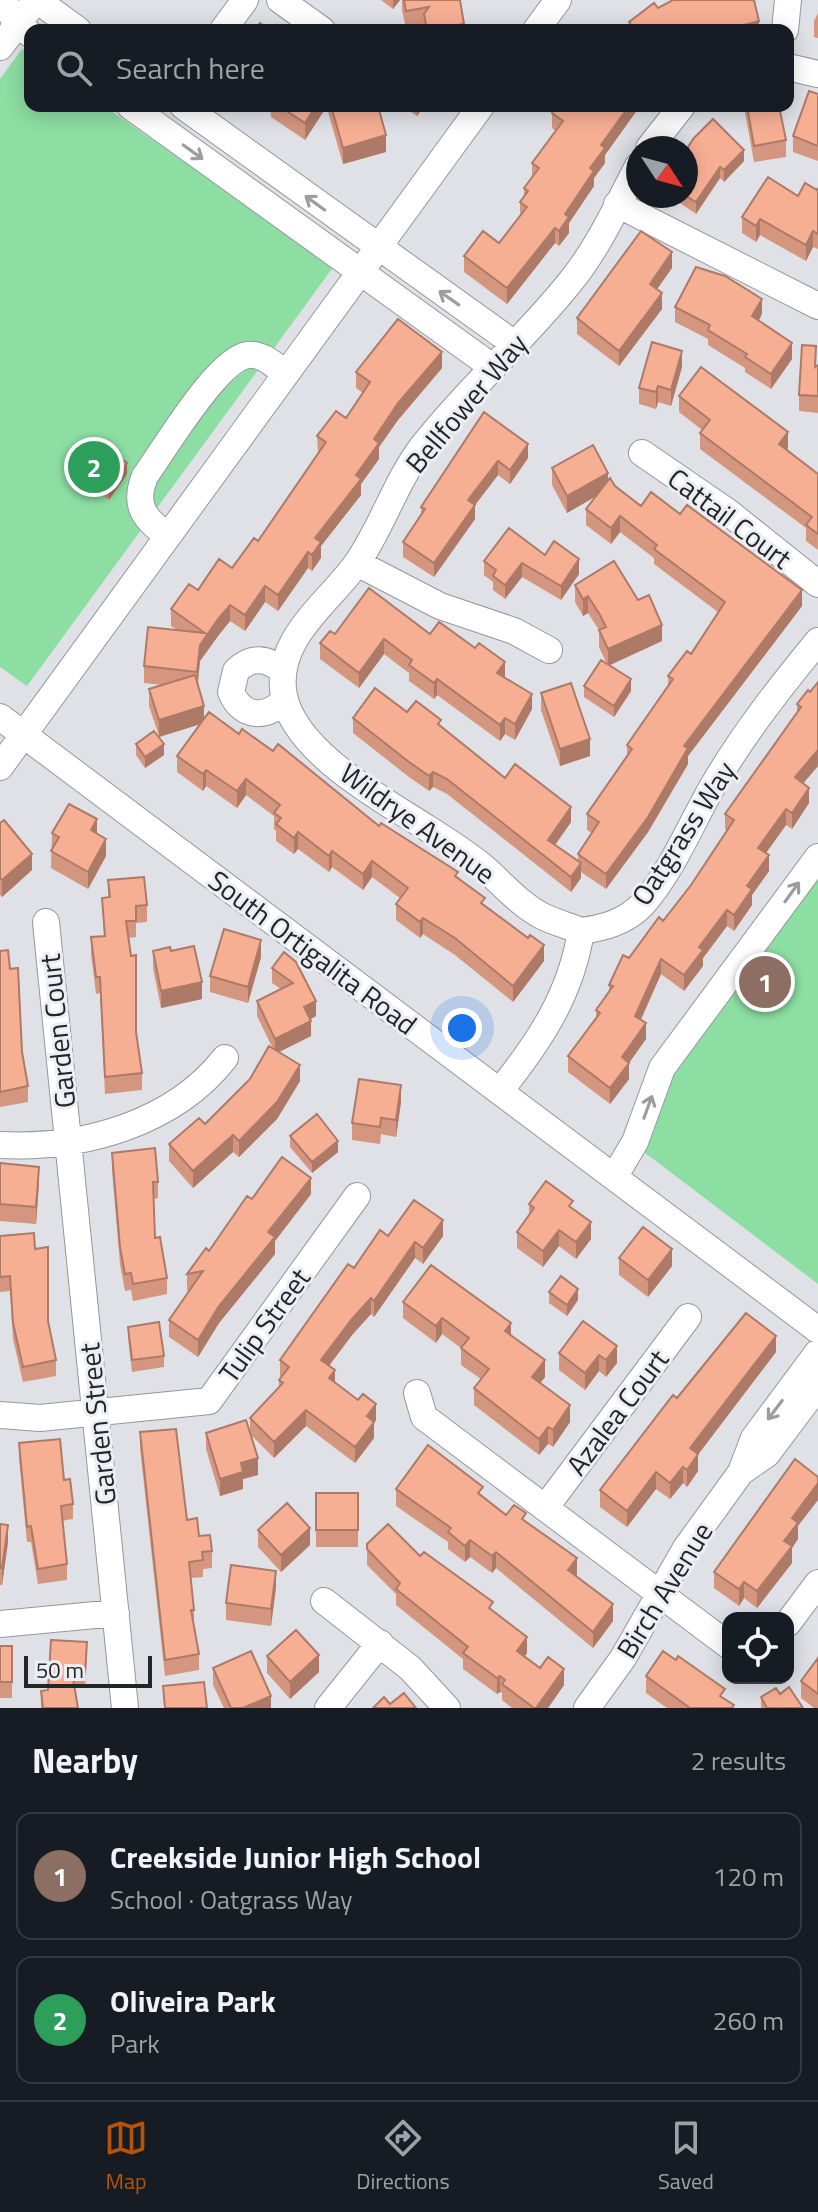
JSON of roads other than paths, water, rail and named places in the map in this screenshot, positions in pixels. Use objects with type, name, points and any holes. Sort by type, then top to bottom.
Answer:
[{"type":"street","points":[[0,47],[24,29],[3,0]]},
{"type":"street","points":[[26,24],[36,0],[70,24]]},
{"type":"street","points":[[227,24],[245,0]]},
{"type":"street","points":[[280,0],[314,24]]},
{"type":"street","points":[[540,24],[558,0]]},
{"type":"street","points":[[786,24],[788,0]]},
{"type":"street","points":[[794,68],[818,74]]},
{"type":"street","points":[[191,112],[513,343]]},
{"type":"street","points":[[0,767],[477,112]]},
{"type":"street","points":[[658,136],[677,112]]},
{"type":"street","points":[[160,114],[360,273],[491,366]]},
{"type":"street","name":"Bellfower Way","points":[[284,685],[301,629],[357,563],[420,450],[491,366],[573,279],[626,188]]},
{"type":"street","points":[[617,204],[818,306]]},
{"type":"street","points":[[168,536],[144,517],[139,492],[145,476],[224,367],[247,355],[261,356],[286,374]]},
{"type":"street","name":"Cattail Court","points":[[642,453],[728,512],[818,584]]},
{"type":"street","points":[[357,563],[440,606],[514,631],[549,650]]},
{"type":"street","name":"Oatgrass Way","points":[[581,931],[604,928],[641,906],[756,720],[818,641]]},
{"type":"street","name":"Wildrye Avenue","points":[[284,685],[305,736],[382,803],[426,827],[482,866],[516,899],[543,916],[581,931]]},
{"type":"street","name":"South Ortigalita Road","points":[[0,717],[818,1330]]},
{"type":"street","points":[[614,1177],[635,1142],[662,1068],[818,857]]},
{"type":"street","name":"Garden Court","points":[[46,922],[68,1140]]},
{"type":"street","points":[[500,1091],[537,1045],[560,1004],[577,961],[581,931]]},
{"type":"street","points":[[0,1145],[36,1145],[68,1140],[129,1127],[153,1118],[197,1090],[225,1058]]},
{"type":"street","name":"Garden Street","points":[[68,1140],[125,1708]]},
{"type":"street","name":"Tulip Street","points":[[0,1415],[40,1418],[209,1401],[357,1196]]},
{"type":"street","name":"Azalea Court","points":[[545,1508],[688,1317]]},
{"type":"street","name":"Birch Avenue","points":[[587,1708],[623,1658],[686,1548],[741,1472],[754,1438],[818,1352]]},
{"type":"street","name":"Birch Avenue","points":[[741,1472],[767,1454],[818,1386]]},
{"type":"street","points":[[417,1393],[424,1417],[722,1640]]},
{"type":"street","points":[[794,1615],[818,1583]]},
{"type":"street","points":[[324,1601],[410,1668],[447,1708]]},
{"type":"street","points":[[0,1624],[116,1613]]},
{"type":"street","points":[[328,1708],[380,1643]]},
{"type":"place","name":"Oliveira Park","points":[[94,467]]},
{"type":"place","name":"Creekside Junior High School","points":[[765,982]]}]
